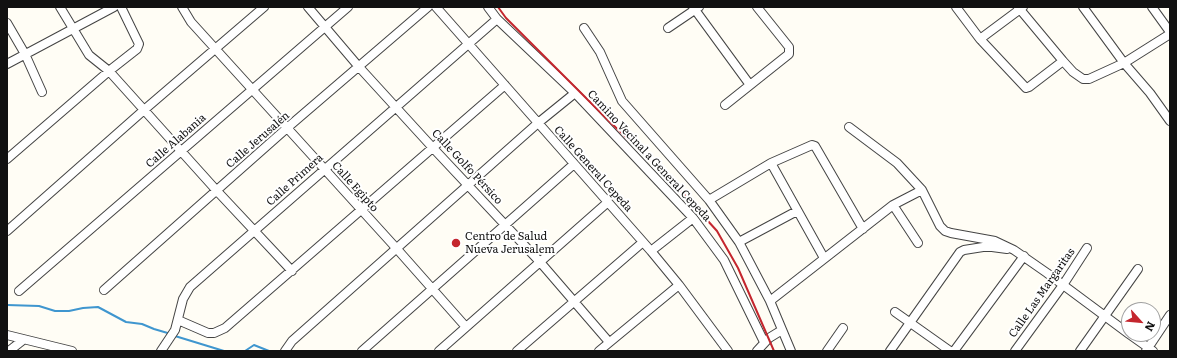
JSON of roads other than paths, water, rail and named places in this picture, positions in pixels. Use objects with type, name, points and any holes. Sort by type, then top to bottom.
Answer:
[{"type":"street","points":[[60,7],[89,55],[109,71],[217,191],[292,271]]},
{"type":"street","points":[[7,64],[114,7]]},
{"type":"street","points":[[7,159],[109,71],[137,49],[139,44],[121,7]]},
{"type":"street","name":"Calle Egipto","points":[[182,7],[191,22],[215,50],[397,249],[466,327]]},
{"type":"street","points":[[7,231],[264,7]]},
{"type":"street","name":"Calle Golfo Pérsico","points":[[308,7],[359,67],[540,262],[609,342]]},
{"type":"street","name":"Calle Alabania","points":[[19,291],[348,7]]},
{"type":"street","name":"Calle Jerusalén","points":[[104,290],[287,128],[428,7]]},
{"type":"street","name":"Calle General Cepeda","points":[[436,7],[651,251],[679,285],[728,351]]},
{"type":"street","name":"Camino Vecinal a General Cepeda","points":[[488,7],[497,19],[575,93],[693,218],[724,260],[764,342]]},
{"type":"street","points":[[725,105],[789,54],[788,47],[758,7]]},
{"type":"street","points":[[956,7],[980,39],[1025,87],[1029,87],[1063,61]]},
{"type":"street","points":[[1083,7],[1124,62],[1150,93],[1167,109],[1170,121]]},
{"type":"street","points":[[980,39],[1020,8],[1073,72],[1086,80],[1124,62],[1170,33],[1152,7]]},
{"type":"street","points":[[668,28],[696,8],[750,85]]},
{"type":"street","name":"Calle Primera","points":[[161,351],[175,330],[183,299],[190,287],[497,19]]},
{"type":"street","points":[[7,23],[25,54],[42,92]]},
{"type":"street","name":"Camino Vecinal a General Cepeda","points":[[584,28],[600,52],[622,101],[709,200],[739,242],[770,301],[791,351]]},
{"type":"street","points":[[178,320],[208,333],[219,332],[225,328],[505,85]]},
{"type":"street","points":[[286,350],[292,341],[469,186],[538,123],[575,93]]},
{"type":"street","points":[[849,127],[897,163],[922,190],[940,226],[945,231],[951,234],[995,241],[1014,250],[1121,328]]},
{"type":"street","points":[[709,200],[771,163],[812,145],[815,146],[864,229]]},
{"type":"street","points":[[771,163],[824,258]]},
{"type":"street","points":[[362,351],[431,288],[574,164]]},
{"type":"street","points":[[770,301],[893,205],[922,190]]},
{"type":"street","points":[[439,351],[608,202]]},
{"type":"street","points":[[893,205],[918,243]]},
{"type":"street","points":[[739,242],[797,211]]},
{"type":"street","points":[[651,251],[693,218]]},
{"type":"street","points":[[517,351],[643,242]]},
{"type":"street","points":[[890,351],[960,252],[964,250],[992,247],[1014,250]]},
{"type":"street","name":"Calle Las Margaritas","points":[[1016,351],[1063,285],[1087,248]]},
{"type":"street","points":[[954,351],[1024,256]]},
{"type":"street","points":[[1080,351],[1138,269]]},
{"type":"street","points":[[599,351],[679,285]]},
{"type":"street","points":[[895,312],[950,351]]},
{"type":"street","points":[[1139,342],[1149,350],[1170,315]]},
{"type":"street","points":[[827,351],[843,328]]},
{"type":"street","points":[[757,351],[764,342],[782,330]]},
{"type":"street","points":[[7,335],[72,351]]},
{"type":"street","points":[[10,351],[23,340]]},
{"type":"waterway","points":[[7,305],[39,306],[55,311],[69,311],[98,307],[126,322],[142,324],[171,334]]},
{"type":"waterway","points":[[175,336],[224,351]]},
{"type":"waterway","points":[[245,351],[254,345],[269,351]]},
{"type":"railway","points":[[498,7],[506,18],[610,122],[669,178],[717,231],[738,268],[774,351]]},
{"type":"place","name":"Centro de Salud Nueva Jerusalem","points":[[456,243]]}]
